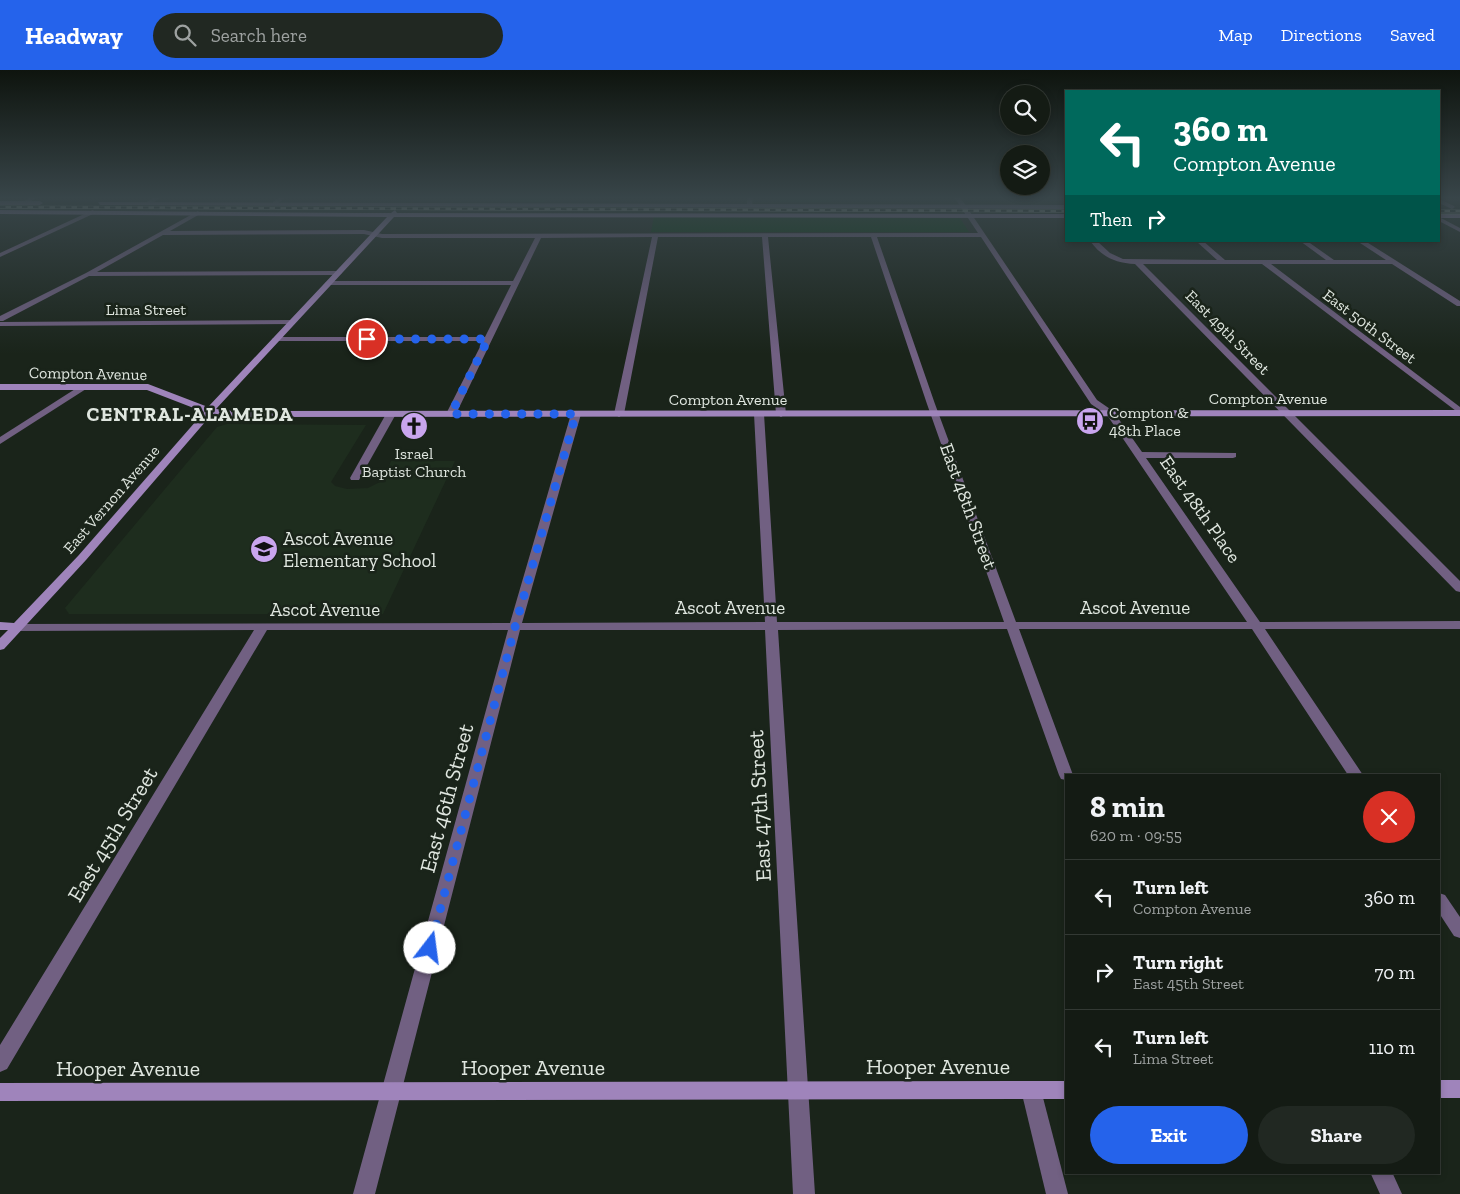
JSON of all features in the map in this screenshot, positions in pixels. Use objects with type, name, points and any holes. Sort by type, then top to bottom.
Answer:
[{"type":"main road","name":"East Vernon Avenue","points":[[0,646],[82,558],[209,411],[360,249]]},
{"type":"main road","name":"Compton Avenue","points":[[0,387],[148,387],[209,411],[233,414],[1460,412]]},
{"type":"main road","name":"Ascot Avenue","points":[[0,626],[18,627]]},
{"type":"main road","points":[[1440,1089],[1460,1089]]},
{"type":"main road","name":"Hooper Avenue","points":[[0,1092],[1065,1090]]},
{"type":"street","points":[[0,256],[14,249]]},
{"type":"street","points":[[0,319],[132,249]]},
{"type":"street","points":[[451,414],[532,249]]},
{"type":"street","points":[[618,414],[652,249]]},
{"type":"street","points":[[766,249],[781,414]]},
{"type":"street","name":"East 48th Street","points":[[878,249],[934,414],[1014,626],[1066,774]]},
{"type":"street","name":"East 48th Place","points":[[993,249],[1094,402],[1110,413],[1355,774]]},
{"type":"street","points":[[1100,249],[1104,254],[1114,259],[1137,262],[1392,262]]},
{"type":"street","points":[[1209,249],[1223,262]]},
{"type":"street","points":[[1315,249],[1332,262]]},
{"type":"street","points":[[1373,249],[1460,304]]},
{"type":"street","name":"East 49th Street","points":[[1137,262],[1460,588]]},
{"type":"street","name":"East 50th Street","points":[[1264,262],[1460,412]]},
{"type":"street","points":[[88,274],[338,273]]},
{"type":"street","points":[[328,283],[516,283]]},
{"type":"street","name":"Lima Street","points":[[0,324],[292,322]]},
{"type":"street","points":[[276,339],[488,339]]},
{"type":"street","points":[[0,441],[83,387]]},
{"type":"street","points":[[355,478],[391,414]]},
{"type":"street","name":"East 46th Street","points":[[364,1194],[515,627],[576,414]]},
{"type":"street","name":"East 47th Street","points":[[759,414],[804,1194]]},
{"type":"street","points":[[1138,455],[1233,455]]},
{"type":"street","name":"Ascot Avenue","points":[[18,627],[1460,625]]},
{"type":"street","name":"East 45th Street","points":[[0,1063],[262,628]]},
{"type":"street","points":[[1440,901],[1460,931]]},
{"type":"street","points":[[1031,1090],[1057,1194]]},
{"type":"street","points":[[1381,1174],[1391,1194]]},
{"type":"shaded area","name":"Ascot Avenue Elementary School","points":[[227,424],[366,425],[331,482],[335,486],[347,489],[368,488],[382,481],[391,461],[455,461],[383,614],[69,614],[65,608],[217,427]]},
{"type":"place","name":"Compton & 48th Place","points":[[1090,421]]},
{"type":"place","name":"Israel Baptist Church","points":[[414,426]]},
{"type":"place","name":"Ascot Avenue Elementary School","points":[[264,549]]},
{"type":"district","name":"CENTRAL-ALAMEDA","points":[[190,414]]},
{"type":"route","points":[[367,339],[488,339],[451,414],[576,414],[515,627],[430,948]]}]
